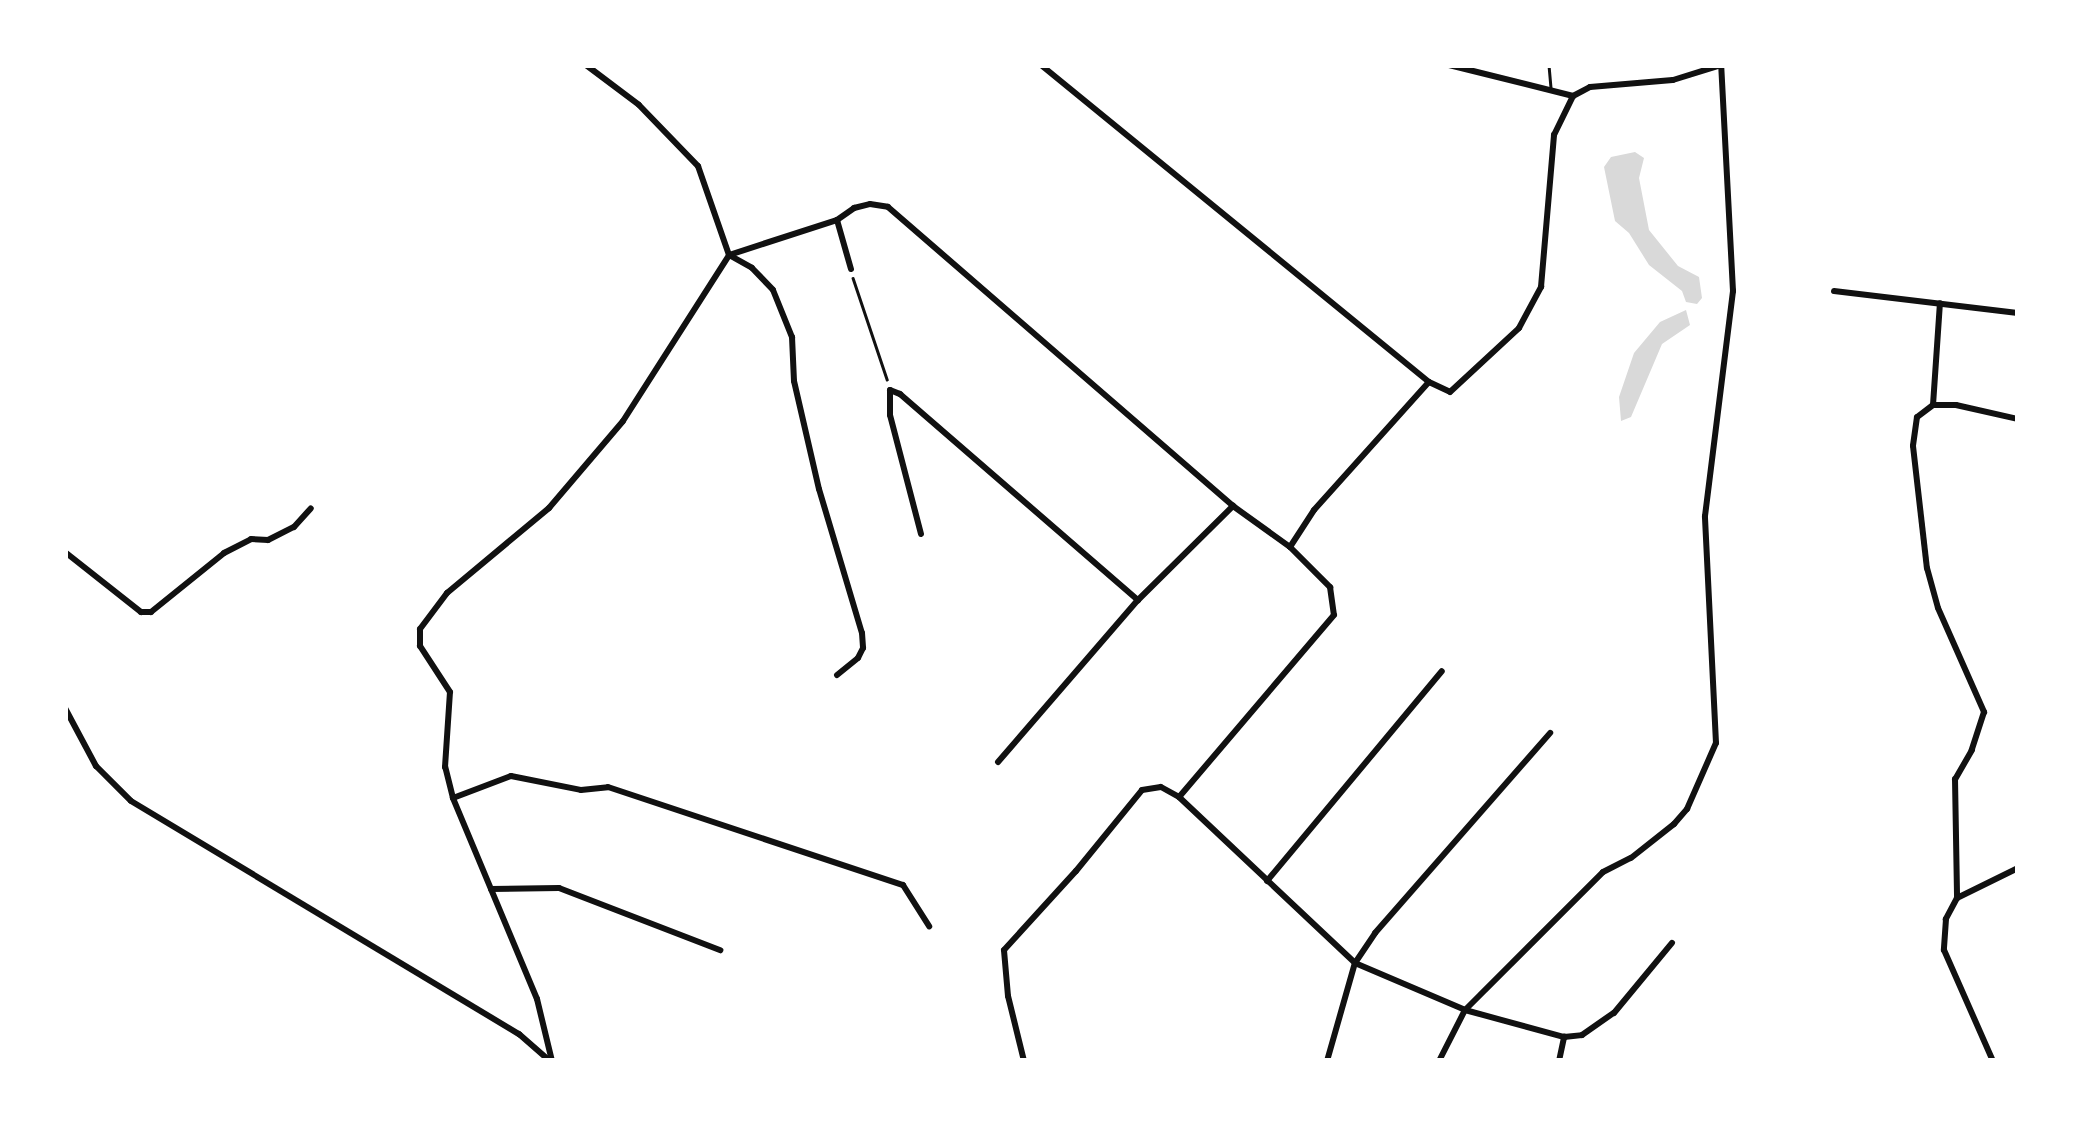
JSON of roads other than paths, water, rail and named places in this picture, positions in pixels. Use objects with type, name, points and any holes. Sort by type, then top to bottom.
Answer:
[{"type":"street","points":[[586,65],[638,105],[698,166],[729,255],[752,268],[773,290],[792,337],[794,381],[819,489],[862,633],[863,648],[858,658],[836,675]]},
{"type":"street","points":[[1041,65],[1429,382],[1450,392],[1519,328],[1542,288],[1554,135],[1573,96]]},
{"type":"street","points":[[1439,1061],[1465,1010],[1602,872],[1631,858],[1674,824],[1686,809],[1711,756],[1718,730],[1705,516],[1733,291],[1721,65],[1673,80],[1590,87],[1573,96],[1551,94],[1450,65]]},
{"type":"street","points":[[551,1061],[537,999],[452,798],[445,767],[450,692],[420,646],[420,629],[447,594],[549,508],[623,422],[729,255],[836,220],[870,204],[888,207],[1233,506],[1290,547],[1330,588],[1334,615],[1179,797]]},
{"type":"street","points":[[836,220],[850,269]]},
{"type":"street","points":[[1834,291],[2018,313]]},
{"type":"street","points":[[1940,303],[1932,404],[1917,417],[1913,446],[1927,568],[1938,608],[1984,712],[1972,750],[1956,778],[1957,895],[1946,919],[1944,950],[1994,1061]]},
{"type":"street","points":[[1290,547],[1314,510],[1429,382]]},
{"type":"street","points":[[921,534],[890,414],[890,390],[900,394],[1138,600]]},
{"type":"street","points":[[1932,404],[2018,419]]},
{"type":"street","points":[[998,762],[1138,600],[1233,506]]},
{"type":"street","points":[[65,552],[142,612],[151,612],[224,552],[251,539],[268,540],[294,526],[310,508]]},
{"type":"street","points":[[1267,880],[1442,671]]},
{"type":"street","points":[[65,708],[96,766],[131,802],[520,1034],[551,1061]]},
{"type":"street","points":[[1327,1061],[1355,964],[1376,933],[1550,732]]},
{"type":"street","points":[[452,798],[512,776],[581,790],[608,786],[904,885],[930,926]]},
{"type":"street","points":[[1024,1061],[1008,996],[1004,950],[1076,872],[1142,790],[1161,787],[1179,797],[1355,964],[1465,1010],[1564,1037],[1582,1035],[1614,1013],[1672,943]]},
{"type":"street","points":[[1957,895],[2018,868]]},
{"type":"street","points":[[490,889],[559,888],[720,950]]},
{"type":"street","points":[[1559,1061],[1564,1037]]},
{"type":"street","points":[[564,1061],[592,1061]]},
{"type":"lane","points":[[1550,65],[1551,94]]}]
